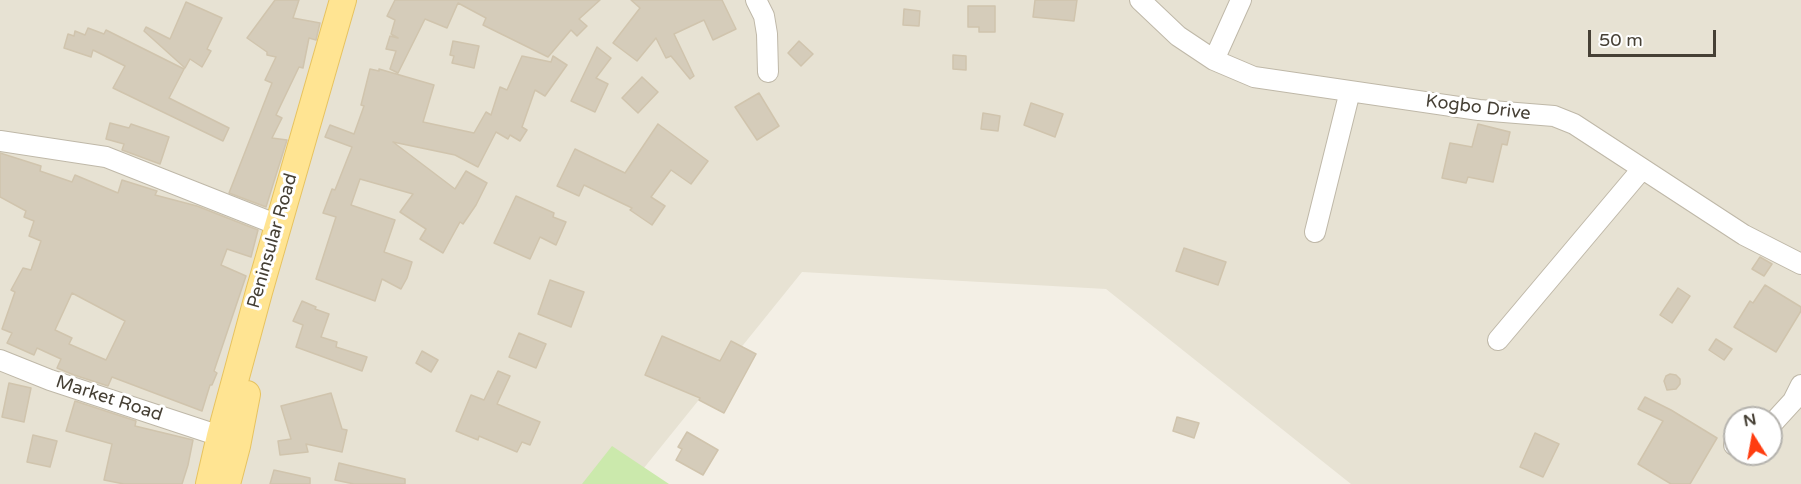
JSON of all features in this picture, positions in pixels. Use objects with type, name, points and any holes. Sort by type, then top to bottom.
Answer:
[{"type":"main road","name":"Peninsular Road","points":[[209,484],[278,225],[343,0]]},
{"type":"main road","name":"Peninsular Road","points":[[227,484],[254,361],[290,221],[334,70],[358,0]]},
{"type":"street","points":[[756,0],[764,16],[767,34],[768,72]]},
{"type":"street","name":"Kogbo Drive","points":[[1140,0],[1178,36],[1214,60],[1254,77],[1479,110],[1554,116],[1574,124],[1744,235],[1801,264]]},
{"type":"street","points":[[1214,60],[1241,0]]},
{"type":"street","points":[[1315,232],[1350,91]]},
{"type":"street","points":[[0,141],[106,157],[278,225]]},
{"type":"street","points":[[1498,340],[1642,169]]},
{"type":"street","name":"Market Road","points":[[0,360],[50,380],[220,436]]},
{"type":"street","points":[[1783,412],[1793,401],[1801,385]]},
{"type":"shaded area","points":[[0,0],[1801,0],[1801,484],[1351,484],[1106,289],[802,272],[631,484],[0,484]]},
{"type":"green space","points":[[612,446],[669,484],[582,484]]},
{"type":"building","points":[[275,0],[299,0],[293,18],[320,23],[316,40],[309,38],[303,68],[299,67],[276,115],[282,118],[272,138],[287,140],[266,207],[229,193],[272,83],[265,80],[276,57],[267,55],[267,52],[247,38]]},
{"type":"building","points":[[395,0],[600,0],[579,19],[587,26],[577,36],[571,30],[548,57],[483,25],[486,18],[458,3],[447,28],[425,19],[398,73],[390,69],[396,51],[386,49],[390,36],[398,38],[391,34],[395,20],[387,16]]},
{"type":"building","points":[[631,0],[722,0],[736,29],[713,40],[704,20],[674,34],[694,76],[690,79],[671,56],[666,58],[656,38],[637,61],[613,43],[640,8]]},
{"type":"building","points":[[1035,0],[1077,0],[1074,21],[1033,17]]},
{"type":"building","points":[[186,2],[222,18],[207,49],[211,51],[202,67],[190,59],[185,68],[144,31],[146,27],[170,39]]},
{"type":"building","points":[[968,6],[995,6],[995,32],[979,32],[979,27],[968,27]]},
{"type":"building","points":[[904,9],[920,11],[919,26],[903,25]]},
{"type":"building","points":[[88,28],[104,34],[106,30],[184,69],[169,98],[229,128],[223,141],[113,88],[125,66],[93,50],[91,57],[64,48],[68,34],[74,36],[75,31],[85,35]]},
{"type":"building","points":[[453,41],[479,46],[474,68],[452,63],[454,56],[450,55]]},
{"type":"building","points":[[799,41],[813,54],[801,66],[788,53]]},
{"type":"building","points":[[597,47],[611,58],[596,78],[608,84],[595,112],[571,101]]},
{"type":"building","points":[[953,55],[966,56],[966,70],[953,69]]},
{"type":"building","points":[[522,56],[551,62],[553,56],[567,65],[545,96],[535,90],[522,127],[527,130],[520,141],[510,135],[508,139],[496,132],[478,167],[455,155],[393,142],[455,189],[466,171],[487,183],[476,205],[463,224],[460,222],[443,253],[420,239],[426,229],[400,212],[413,194],[360,179],[351,205],[395,220],[384,252],[412,262],[407,278],[401,289],[382,279],[375,301],[316,279],[336,217],[323,213],[352,147],[325,137],[330,125],[354,134],[364,106],[361,105],[370,69],[379,71],[379,69],[434,85],[423,122],[474,133],[486,112],[491,115],[500,87],[507,90]]},
{"type":"building","points":[[642,77],[658,92],[638,113],[622,98]]},
{"type":"building","points":[[759,93],[779,126],[757,140],[735,107]]},
{"type":"building","points":[[1031,103],[1063,114],[1055,137],[1024,125]]},
{"type":"building","points":[[983,113],[1000,116],[998,131],[981,129]]},
{"type":"building","points":[[110,123],[129,128],[131,124],[169,137],[160,164],[122,150],[124,144],[106,139]]},
{"type":"building","points":[[658,124],[708,161],[691,184],[671,170],[651,197],[665,206],[652,225],[630,210],[632,208],[584,185],[579,196],[557,186],[575,149],[625,173]]},
{"type":"building","points":[[1478,124],[1510,132],[1507,145],[1502,144],[1493,182],[1468,177],[1466,183],[1442,178],[1450,143],[1472,147]]},
{"type":"building","points":[[0,153],[41,166],[40,171],[72,182],[75,175],[118,193],[122,180],[157,191],[155,195],[197,206],[258,230],[251,257],[227,249],[221,265],[246,276],[214,371],[217,373],[210,385],[202,411],[112,377],[108,386],[74,375],[57,368],[61,359],[37,348],[34,355],[7,343],[12,333],[2,329],[15,292],[11,290],[23,268],[31,270],[41,241],[29,236],[34,221],[24,217],[26,211],[0,197]],"holes":[[[72,293],[125,321],[106,360],[69,344],[72,338],[55,330]]]},
{"type":"building","points":[[516,196],[554,213],[553,217],[566,222],[556,245],[540,237],[530,259],[494,243]]},
{"type":"building","points":[[1184,248],[1226,262],[1218,285],[1176,271]]},
{"type":"building","points":[[1760,257],[1772,264],[1764,276],[1752,269]]},
{"type":"building","points":[[550,280],[584,292],[571,327],[538,314]]},
{"type":"building","points":[[1765,285],[1801,307],[1801,311],[1776,352],[1734,327],[1750,301],[1753,303]]},
{"type":"building","points":[[1678,288],[1690,296],[1672,323],[1660,315]]},
{"type":"building","points":[[302,301],[329,314],[321,337],[337,342],[336,347],[367,357],[362,371],[296,347],[303,325],[293,321]]},
{"type":"building","points":[[519,333],[546,344],[536,368],[509,357]]},
{"type":"building","points":[[662,336],[720,361],[731,341],[756,354],[724,413],[699,400],[700,398],[645,375]]},
{"type":"building","points":[[1716,339],[1732,349],[1724,360],[1709,350]]},
{"type":"building","points":[[422,351],[438,360],[431,372],[416,363]]},
{"type":"building","points":[[498,371],[510,376],[497,404],[540,422],[530,445],[522,442],[517,452],[479,436],[478,440],[456,431],[471,395],[484,400]]},
{"type":"building","points":[[1670,374],[1680,379],[1680,384],[1676,389],[1667,390],[1664,381]]},
{"type":"building","points":[[9,383],[31,388],[24,422],[2,417]]},
{"type":"building","points":[[331,393],[342,429],[347,430],[342,452],[306,444],[308,452],[280,455],[278,441],[291,439],[281,406]]},
{"type":"building","points":[[1645,397],[1717,438],[1690,484],[1671,484],[1638,464],[1663,421],[1638,409]]},
{"type":"building","points":[[75,401],[136,421],[135,426],[193,440],[182,484],[124,484],[104,480],[112,444],[66,431]]},
{"type":"building","points":[[1177,417],[1199,423],[1194,438],[1173,431]]},
{"type":"building","points":[[687,432],[718,450],[703,475],[676,460],[682,449],[678,447]]},
{"type":"building","points":[[1535,433],[1559,444],[1543,477],[1520,467]]},
{"type":"building","points":[[33,435],[57,441],[50,467],[27,462]]},
{"type":"building","points":[[339,463],[405,479],[405,484],[354,484],[335,480]]},
{"type":"building","points":[[274,470],[310,478],[310,484],[270,484]]}]
